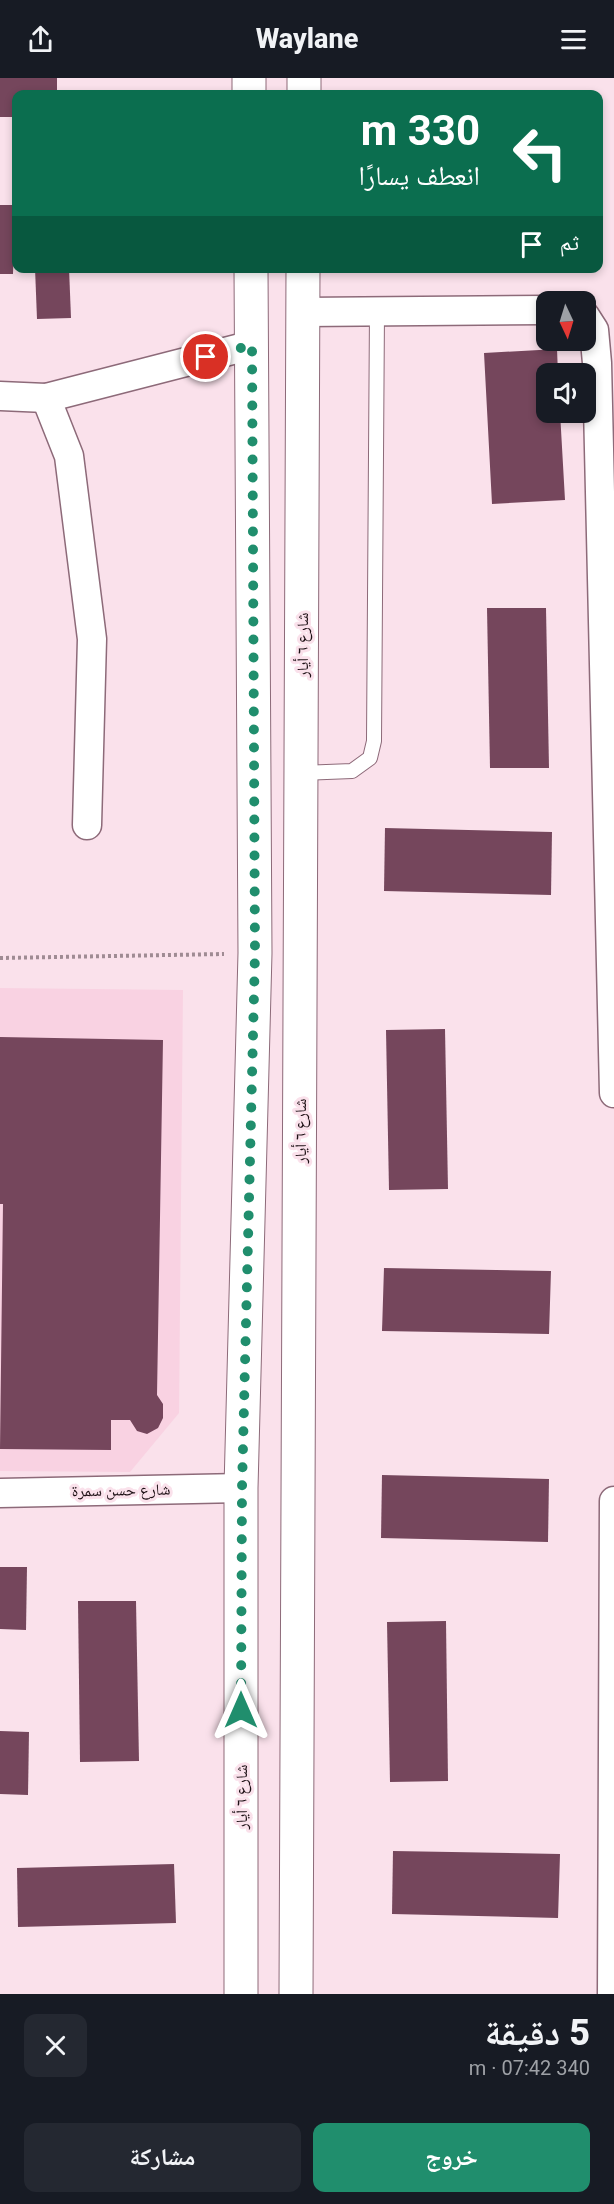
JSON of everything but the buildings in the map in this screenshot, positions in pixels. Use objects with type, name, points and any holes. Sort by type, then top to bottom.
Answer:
[{"type":"main road","name":"شارع ٦ أيار","points":[[241,1994],[242,1488],[255,953],[251,273]]},
{"type":"main road","name":"شارع ٦ أيار","points":[[296,1994],[303,273]]},
{"type":"street","points":[[303,312],[536,310]]},
{"type":"street","points":[[0,396],[46,398],[252,345]]},
{"type":"street","points":[[596,351],[614,1093]]},
{"type":"street","points":[[46,398],[69,456],[92,639],[87,825]]},
{"type":"street","name":"شارع حسن سمرة","points":[[0,1493],[242,1488]]},
{"type":"street","points":[[612,1994],[614,1501]]},
{"type":"lane","points":[[301,773],[352,771],[370,758],[374,741],[377,312]]},
{"type":"path","points":[[0,958],[255,953]]},
{"type":"shaded area","points":[[0,988],[183,990],[179,1413],[130,1472],[0,1471]]},
{"type":"route","points":[[206,357],[252,345],[255,953],[242,1488],[241,1710]]}]
